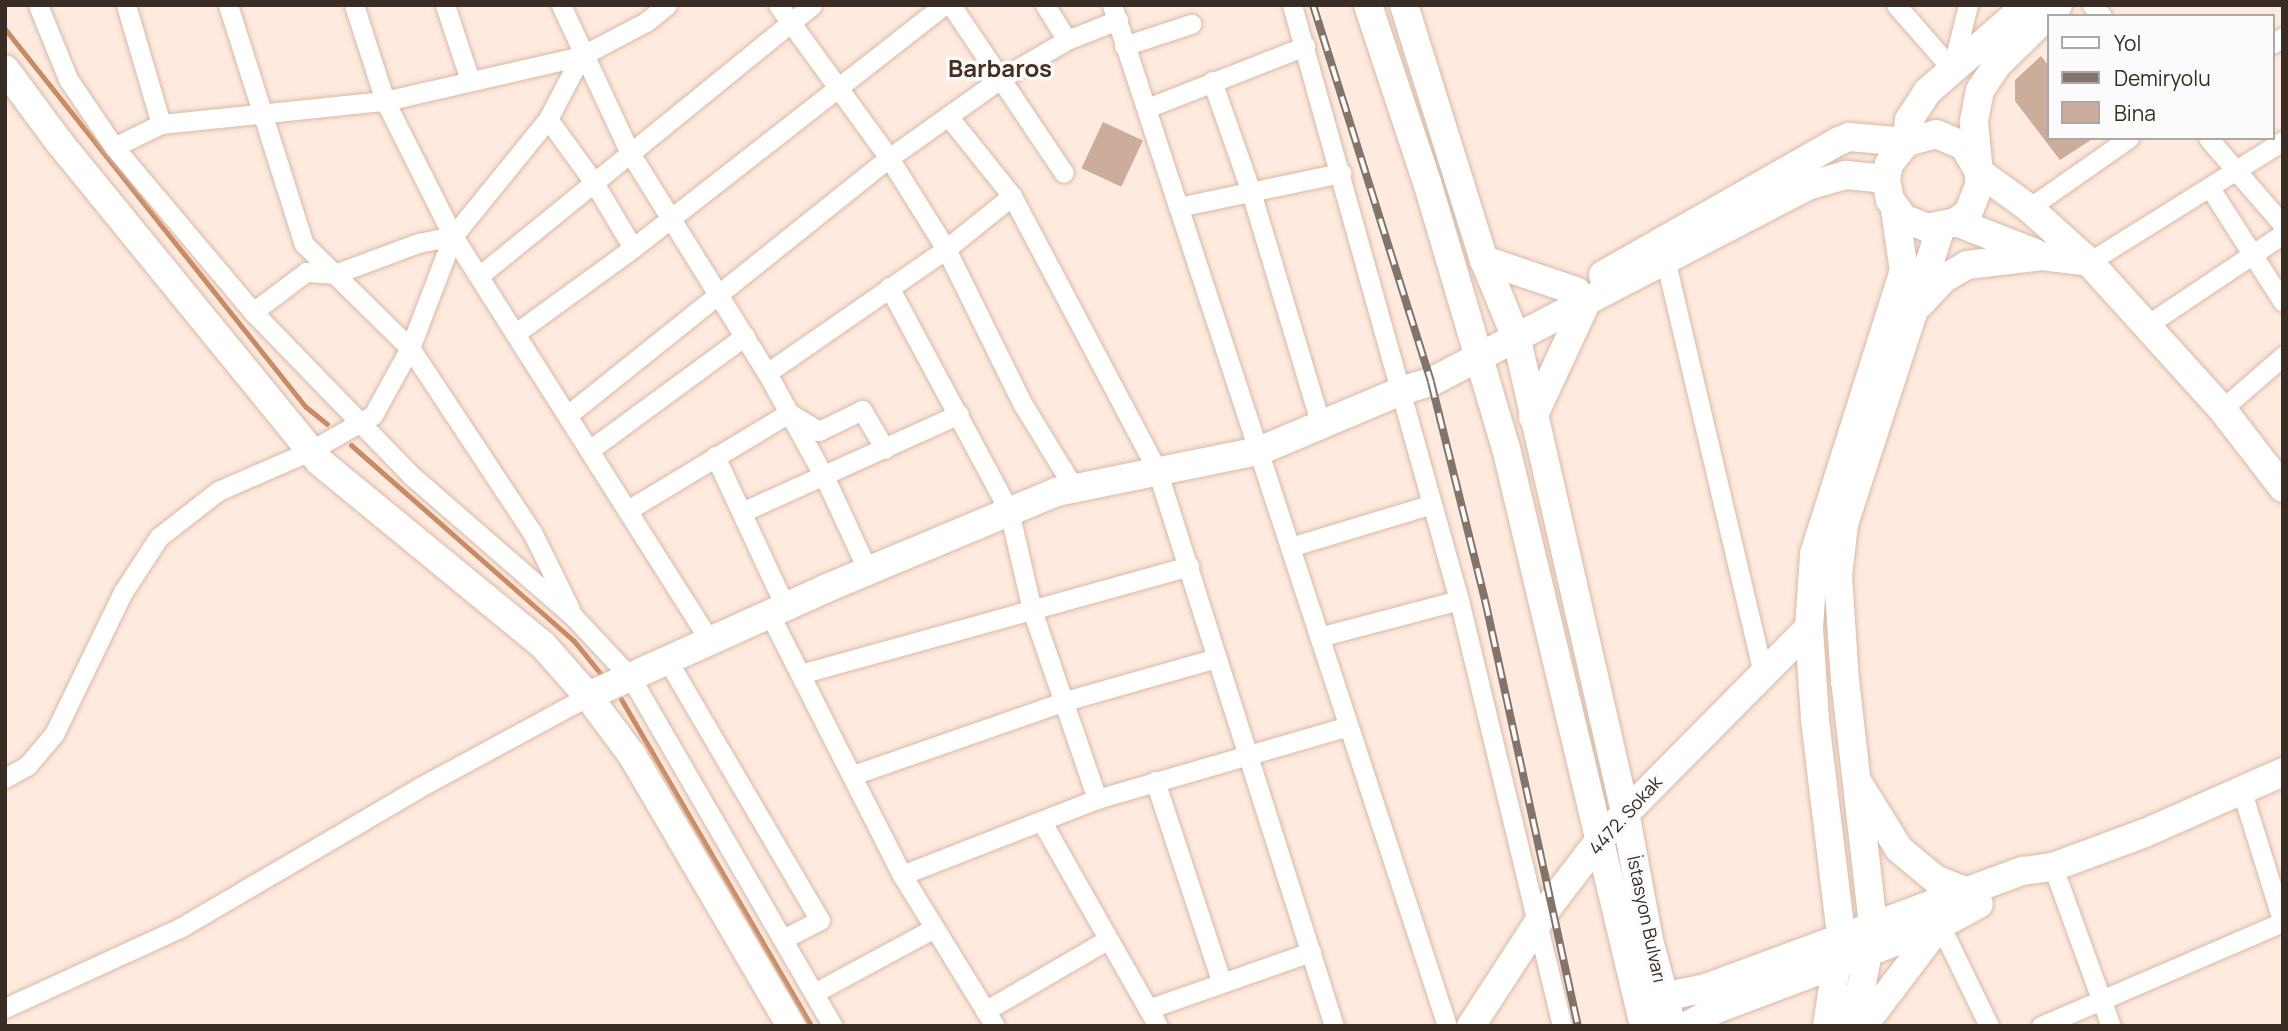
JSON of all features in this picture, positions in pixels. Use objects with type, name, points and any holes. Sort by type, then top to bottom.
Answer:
[{"type":"street","points":[[38,5],[68,79],[114,147],[253,312],[412,477],[573,616],[631,678],[833,1026]]},
{"type":"street","points":[[126,5],[161,124]]},
{"type":"street","points":[[229,5],[261,116],[304,244],[410,348],[532,532],[573,616]]},
{"type":"street","points":[[354,5],[385,102],[453,236],[569,414],[710,643]]},
{"type":"street","points":[[445,5],[470,80]]},
{"type":"street","points":[[561,5],[581,56],[630,153],[669,219],[720,293],[789,413],[825,478],[868,571]]},
{"type":"street","points":[[114,147],[161,124],[385,102],[581,56],[643,13],[667,5]]},
{"type":"street","points":[[479,276],[630,153],[784,14],[812,5]]},
{"type":"street","points":[[516,332],[633,248],[944,5]]},
{"type":"street","points":[[951,5],[1064,173]]},
{"type":"street","points":[[1045,5],[1067,40]]},
{"type":"street","points":[[1292,5],[1306,46],[1459,600],[1562,1026]]},
{"type":"street","name":"İstasyon Bulvarı","points":[[1368,5],[1478,352],[1602,837],[1644,1026]]},
{"type":"street","name":"İstasyon Bulvarı","points":[[1404,5],[1484,260],[1515,333],[1625,812],[1649,940],[1672,1026]]},
{"type":"street","points":[[1896,5],[1952,69]]},
{"type":"street","points":[[1952,69],[1968,5]]},
{"type":"street","points":[[1827,1026],[1842,935],[1808,628],[1814,554],[1904,271],[1895,210],[1886,179],[1896,151],[1907,142],[1909,120],[1927,92],[2027,5]]},
{"type":"street","points":[[569,414],[889,158],[1000,79],[1115,13],[1447,1026]]},
{"type":"street","points":[[784,14],[889,158],[946,249],[1023,403],[1074,488]]},
{"type":"street","points":[[1854,1026],[1870,939],[1838,576],[1844,524],[1916,308],[1949,225],[1976,201],[1979,172],[1974,122],[1980,90],[1997,65],[2046,17]]},
{"type":"street","points":[[1124,46],[1191,24]]},
{"type":"street","points":[[1147,108],[1306,46]]},
{"type":"street","points":[[5,778],[27,766],[54,734],[123,592],[159,537],[218,491],[310,451],[373,415],[410,348],[453,236],[548,120],[581,56]]},
{"type":"street","points":[[8,77],[310,451],[543,645],[588,696],[632,755],[790,1026]]},
{"type":"street","points":[[1212,81],[1251,192],[1321,425]]},
{"type":"street","points":[[948,116],[1012,196],[1157,470],[1189,566],[1213,659],[1334,1026]]},
{"type":"street","points":[[548,120],[593,181],[633,248]]},
{"type":"street","points":[[5,1007],[180,928],[420,787],[588,696],[669,663],[868,571],[1009,511],[1074,488],[1259,451],[1401,391],[1580,298],[1849,137],[1907,142],[1936,134],[1951,138],[1968,152],[1979,172],[2029,208],[2089,262],[2222,409],[2283,488]]},
{"type":"street","points":[[2029,208],[2126,140]]},
{"type":"street","points":[[2210,140],[2283,225]]},
{"type":"street","points":[[1895,210],[1916,225],[1949,225],[2042,256],[2089,262],[2283,141]]},
{"type":"street","points":[[1178,207],[1341,173]]},
{"type":"street","points":[[1484,260],[1580,298],[1665,263],[1807,186],[1846,175],[1886,179]]},
{"type":"street","points":[[2210,188],[2283,302]]},
{"type":"street","points":[[766,373],[946,249],[1012,196]]},
{"type":"street","points":[[2147,325],[2283,234]]},
{"type":"street","points":[[253,312],[306,272],[335,274],[418,243],[453,236]]},
{"type":"street","points":[[1916,308],[1943,279],[1967,265],[2042,256]]},
{"type":"street","points":[[1665,263],[1762,670]]},
{"type":"street","points":[[889,287],[1009,511],[1032,610],[1097,799]]},
{"type":"street","points":[[1533,417],[1580,298]]},
{"type":"street","points":[[591,449],[745,337]]},
{"type":"street","points":[[2222,409],[2283,356]]},
{"type":"street","points":[[789,413],[819,430],[862,410],[885,449]]},
{"type":"street","points":[[628,509],[789,413]]},
{"type":"street","points":[[742,512],[825,478],[959,414]]},
{"type":"street","points":[[715,456],[742,512],[800,674],[902,875],[990,1018],[1107,940]]},
{"type":"street","points":[[1290,547],[1432,504]]},
{"type":"street","points":[[800,674],[1189,566]]},
{"type":"street","points":[[1319,637],[1459,600]]},
{"type":"street","name":"4472. Sokak","points":[[1471,1026],[1538,925],[1602,837],[1762,670],[1808,628]]},
{"type":"street","points":[[853,775],[1065,701],[1213,659]]},
{"type":"street","points":[[669,663],[820,920],[783,939]]},
{"type":"street","points":[[902,875],[1097,799],[1348,726]]},
{"type":"street","points":[[1687,1026],[1707,1008],[1842,935],[1870,939],[1940,925],[2029,883],[2053,867],[2242,792],[2283,772]]},
{"type":"street","points":[[1854,777],[1899,849],[1935,879],[1970,893]]},
{"type":"street","points":[[1155,781],[1222,984]]},
{"type":"street","points":[[2041,1026],[2101,1003],[2283,922],[2242,792]]},
{"type":"street","points":[[1042,822],[1153,1018],[1222,984],[1311,952]]},
{"type":"street","points":[[1644,1026],[1648,1009],[1663,997],[1707,1008],[1838,963],[1870,939],[1970,893],[2023,871],[2053,867]]},
{"type":"street","points":[[2053,867],[2111,1026]]},
{"type":"street","points":[[1863,1026],[1940,925]]},
{"type":"street","points":[[1940,925],[1989,1026]]},
{"type":"street","points":[[814,993],[934,928]]},
{"type":"street","points":[[1649,940],[1660,963],[1707,1008]]},
{"type":"building","points":[[2041,56],[2046,62],[2046,140],[2091,140],[2060,160],[2015,101],[2015,80]]},
{"type":"building","points":[[1103,122],[1143,141],[1121,187],[1081,168]]},
{"type":"waterway","points":[[5,29],[306,407],[327,424]]},
{"type":"waterway","points":[[351,445],[574,641],[600,673]]},
{"type":"waterway","points":[[621,699],[811,1026]]},
{"type":"railway","points":[[1313,5],[1431,382],[1485,600],[1578,1026]]},
{"type":"district","name":"Barbaros","points":[[1000,68]]}]
